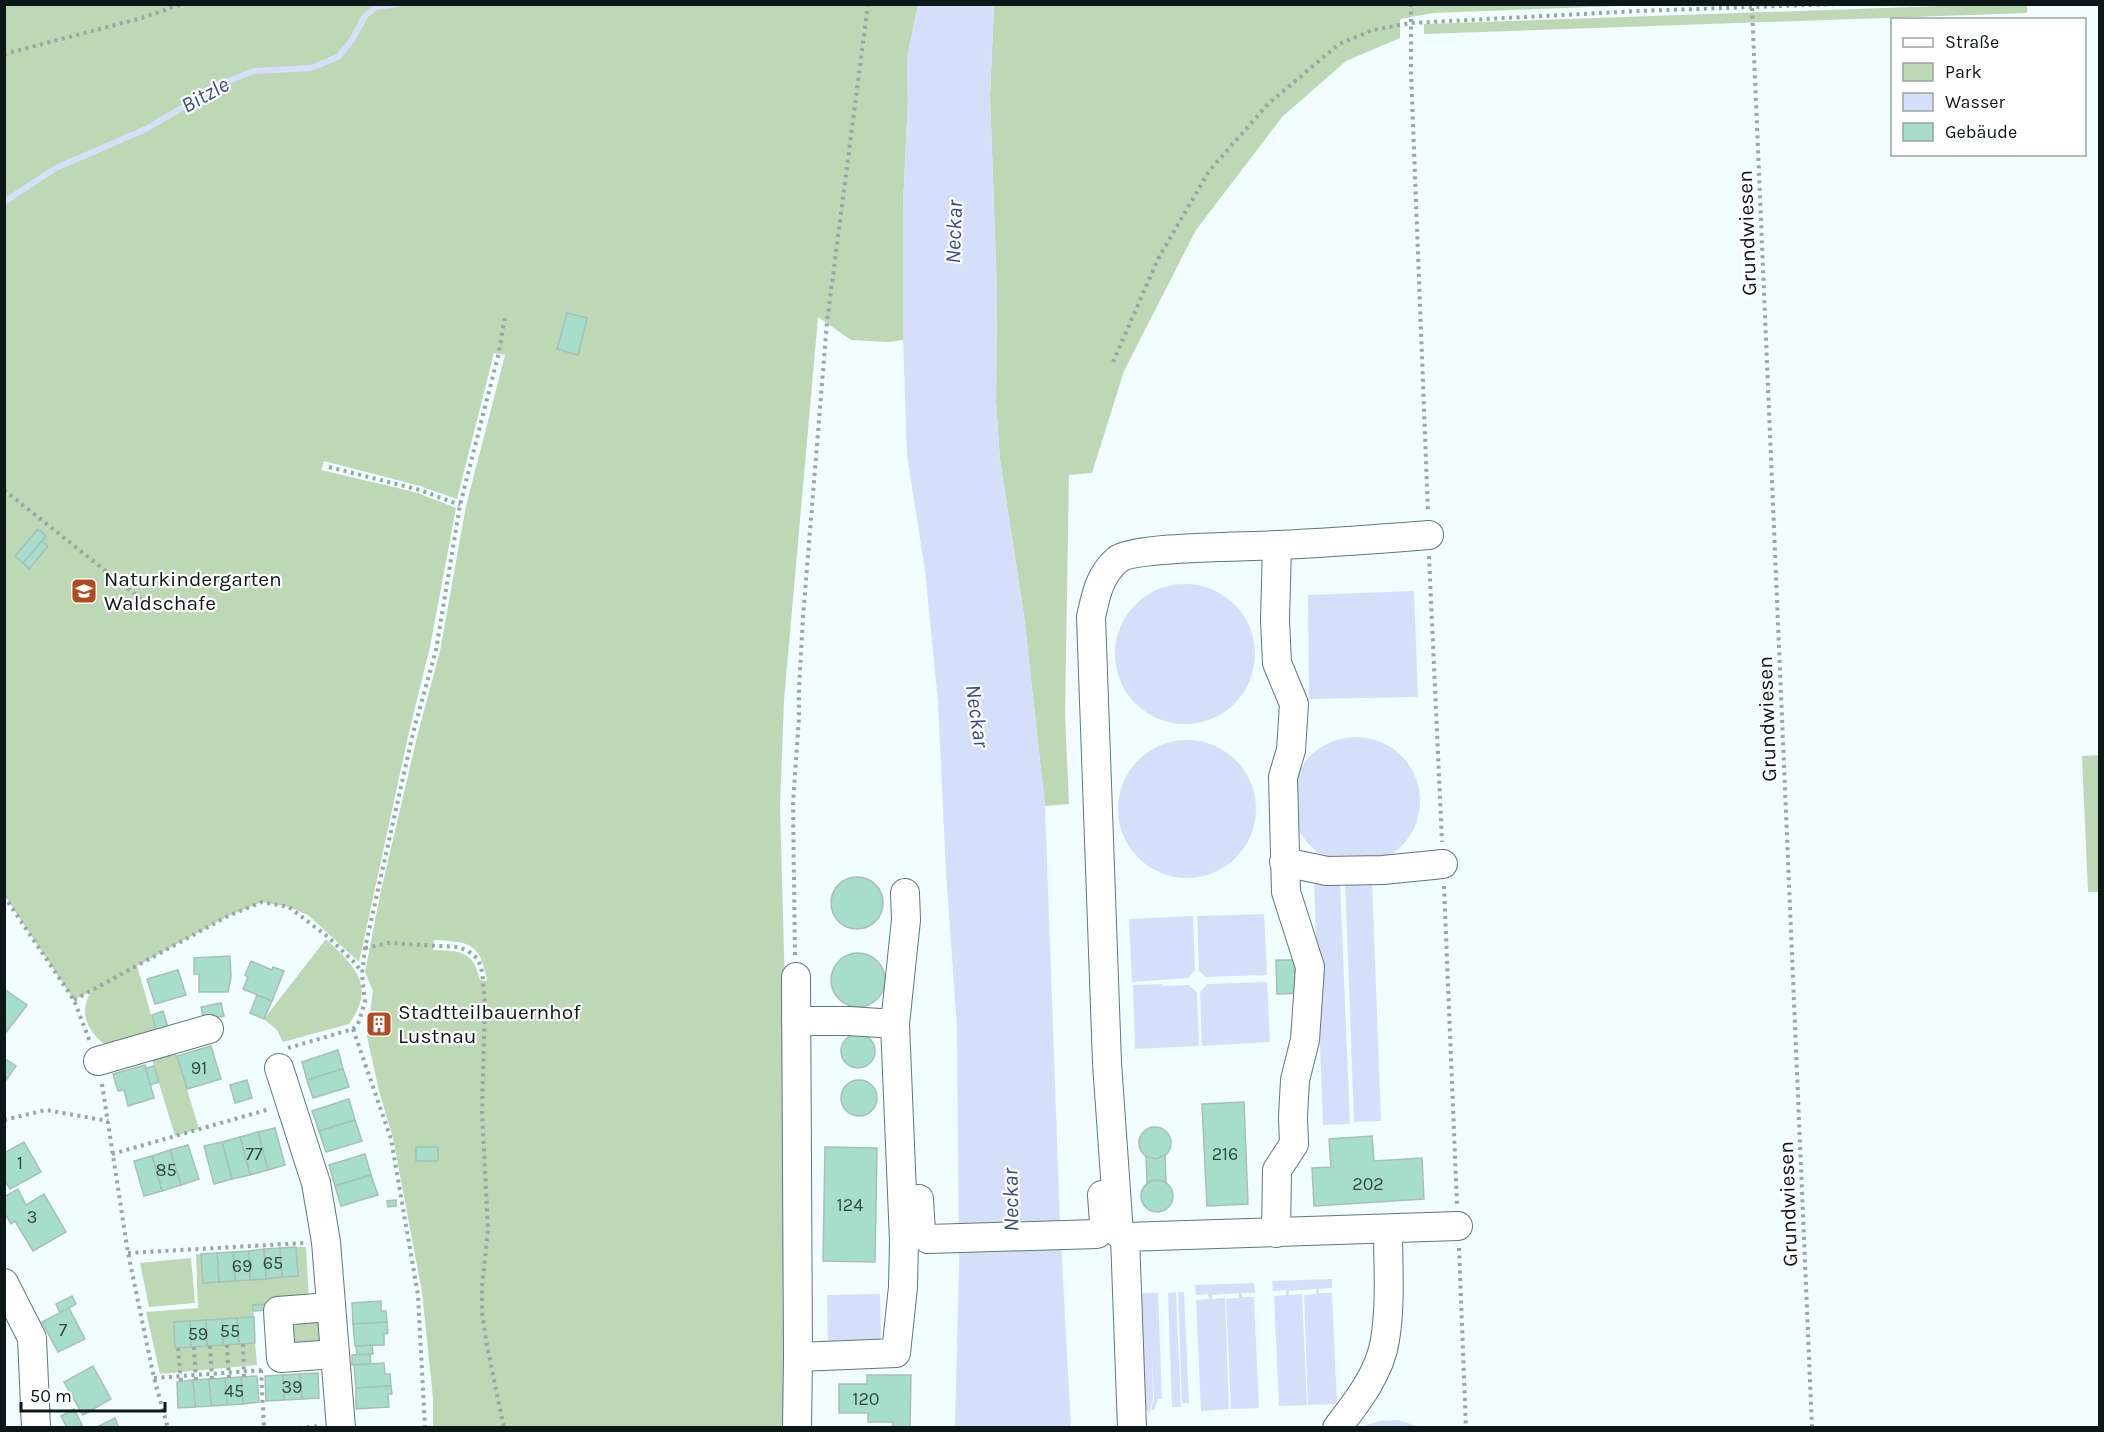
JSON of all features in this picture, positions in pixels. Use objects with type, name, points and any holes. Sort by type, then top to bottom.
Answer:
[{"type":"street","points":[[1429,535],[1144,552],[1119,558],[1098,584],[1091,617],[1108,1087],[1119,1234],[1125,1237],[1458,1226]]},
{"type":"street","points":[[1276,1233],[1277,1170],[1294,1144],[1295,1080],[1305,1040],[1310,967],[1286,892],[1282,777],[1291,750],[1294,704],[1277,663],[1275,620],[1277,545]]},
{"type":"street","points":[[1284,862],[1327,871],[1383,870],[1443,864]]},
{"type":"street","points":[[798,1357],[896,1353],[903,1287],[904,1241],[895,1024],[906,920],[905,893]]},
{"type":"street","points":[[796,976],[797,1428]]},
{"type":"street","points":[[796,1021],[895,1024]]},
{"type":"street","points":[[98,1061],[209,1029]]},
{"type":"street","points":[[280,1059],[316,1183],[326,1242],[341,1428]]},
{"type":"street","points":[[899,1138],[910,1142],[917,1164],[921,1233],[928,1239],[1097,1234],[1102,1230],[1104,1223],[1096,1097],[1100,1089],[1108,1087]]},
{"type":"street","points":[[1337,1428],[1374,1374],[1385,1341],[1389,1283],[1388,1229]]},
{"type":"street","points":[[1125,1237],[1132,1428]]},
{"type":"street","points":[[4,1283],[32,1338],[36,1428]]},
{"type":"street","points":[[331,1307],[278,1311],[281,1358],[334,1354]]},
{"type":"path","points":[[4,55],[142,18],[182,4]]},
{"type":"path","points":[[796,976],[793,804],[800,717],[799,688],[803,617],[827,322],[868,4]]},
{"type":"path","points":[[1411,4],[1429,535],[1466,1428]]},
{"type":"path","points":[[1113,362],[1158,259],[1209,171],[1268,104],[1339,45],[1373,30],[1411,23],[1839,4]]},
{"type":"path","name":"Grundwiesen","points":[[1752,8],[1812,1428]]},
{"type":"path","points":[[280,1059],[353,1029],[361,1019],[365,1002],[362,974],[365,948],[413,733],[436,650],[460,505],[498,356],[505,317]]},
{"type":"path","points":[[329,467],[420,490],[460,505]]},
{"type":"path","points":[[4,490],[156,611]]},
{"type":"path","points":[[4,896],[74,1000],[98,1061],[128,1253],[154,1378],[168,1428]]},
{"type":"path","points":[[74,1000],[228,916],[262,902],[289,907],[328,937],[353,961],[362,974]]},
{"type":"path","points":[[365,948],[388,943],[458,947],[477,958],[481,966],[485,1003],[482,1112],[488,1230],[482,1286],[482,1313],[504,1428]]},
{"type":"path","points":[[353,1029],[391,1139],[418,1295],[425,1428]]},
{"type":"path","points":[[112,1154],[291,1103]]},
{"type":"path","points":[[4,1120],[46,1110],[108,1121]]},
{"type":"path","points":[[128,1253],[326,1242]]},
{"type":"path","points":[[243,1344],[244,1374]]},
{"type":"path","points":[[227,1345],[229,1375]]},
{"type":"path","points":[[210,1346],[212,1377]]},
{"type":"path","points":[[194,1347],[196,1378]]},
{"type":"path","points":[[178,1348],[180,1379]]},
{"type":"path","points":[[154,1378],[212,1377],[258,1371],[264,1428]]},
{"type":"green space","points":[[4,5],[918,5],[907,58],[908,99],[903,206],[903,340],[888,342],[851,340],[818,317],[784,700],[780,807],[797,1427],[433,1427],[433,1398],[422,1292],[393,1138],[379,1091],[367,1036],[373,991],[365,972],[380,895],[440,651],[466,506],[505,355],[494,353],[457,499],[420,486],[324,461],[321,470],[415,492],[456,508],[430,647],[359,962],[308,915],[289,907],[262,902],[228,916],[137,966],[157,1035],[109,1047],[95,1036],[87,1022],[85,1007],[92,991],[74,1000],[5,896]],"holes":[[[434,940],[457,942],[472,947],[481,959],[487,981],[480,980],[474,963],[464,954],[433,950]]]},
{"type":"green space","points":[[994,5],[1646,5],[1433,13],[1400,19],[1400,38],[1346,61],[1282,117],[1196,230],[1124,371],[1092,473],[1069,475],[1065,714],[1069,804],[1045,806],[1024,616],[1000,460],[996,403],[997,295],[990,95]]},
{"type":"green space","points":[[1968,5],[2027,5],[2027,13],[1424,34],[1424,24]]},
{"type":"green space","points":[[2099,755],[2099,892],[2088,892],[2082,756]]},
{"type":"green space","points":[[326,939],[353,967],[359,977],[361,998],[357,1010],[349,1024],[283,1042],[277,1030],[264,1019]]},
{"type":"green space","points":[[172,1040],[199,1129],[175,1136],[148,1047]]},
{"type":"green space","points":[[296,1247],[306,1247],[309,1302],[253,1305],[254,1317],[174,1323],[176,1348],[255,1343],[257,1365],[160,1374],[146,1312],[198,1308],[196,1254],[201,1254],[203,1283],[298,1276]]},
{"type":"green space","points":[[191,1258],[195,1303],[149,1307],[140,1263]]},
{"type":"green space","points":[[323,1316],[326,1347],[290,1350],[287,1319]]},
{"type":"water","name":"Neckar","points":[[918,5],[994,5],[990,95],[997,295],[996,403],[1000,460],[1024,616],[1045,806],[1060,1223],[1071,1427],[955,1427],[959,1264],[957,1028],[946,872],[938,702],[925,571],[907,455],[903,340],[903,206],[908,99],[907,58]]},
{"type":"water","points":[[1185,584],[1212,589],[1234,605],[1250,627],[1255,654],[1250,681],[1234,703],[1212,719],[1185,724],[1158,719],[1136,703],[1120,681],[1115,654],[1120,627],[1136,605],[1158,589]]},
{"type":"water","points":[[1414,591],[1418,697],[1309,699],[1308,595]]},
{"type":"water","points":[[1356,737],[1369,738],[1392,747],[1410,765],[1419,788],[1419,814],[1410,837],[1392,855],[1369,864],[1356,865],[1343,864],[1320,855],[1302,837],[1293,814],[1292,801],[1293,788],[1302,765],[1320,747],[1343,738]]},
{"type":"water","points":[[1187,740],[1213,746],[1225,752],[1235,761],[1244,771],[1250,783],[1256,809],[1250,835],[1244,847],[1235,857],[1225,866],[1213,872],[1187,878],[1161,872],[1149,866],[1139,857],[1130,847],[1124,835],[1118,809],[1124,783],[1130,771],[1139,761],[1149,752],[1161,746]]},
{"type":"water","points":[[1372,879],[1381,1121],[1354,1122],[1345,880]]},
{"type":"water","points":[[1340,881],[1350,1124],[1323,1125],[1314,882]]},
{"type":"water","points":[[1264,914],[1267,975],[1206,977],[1199,971],[1197,916]]},
{"type":"water","points":[[1193,916],[1195,970],[1188,978],[1132,982],[1129,919]]},
{"type":"water","points":[[1267,982],[1270,1042],[1202,1046],[1200,992],[1207,984]]},
{"type":"water","points":[[1162,984],[1163,986],[1189,985],[1197,992],[1199,1046],[1135,1049],[1133,985]]},
{"type":"water","points":[[1332,1279],[1332,1288],[1319,1289],[1319,1293],[1332,1293],[1337,1404],[1308,1405],[1304,1295],[1316,1294],[1316,1289],[1289,1291],[1289,1295],[1302,1294],[1307,1405],[1279,1406],[1274,1296],[1286,1295],[1286,1290],[1273,1291],[1272,1281]]},
{"type":"water","points":[[1254,1283],[1255,1293],[1242,1293],[1242,1297],[1254,1297],[1259,1408],[1231,1409],[1226,1299],[1239,1298],[1239,1293],[1212,1295],[1212,1299],[1225,1298],[1229,1409],[1201,1411],[1196,1300],[1209,1299],[1208,1294],[1196,1295],[1195,1285]]},
{"type":"water","points":[[1176,1292],[1181,1407],[1172,1407],[1168,1293]]},
{"type":"water","points":[[1178,1292],[1184,1292],[1189,1403],[1182,1403]]},
{"type":"water","points":[[1140,1293],[1158,1293],[1162,1399],[1158,1399],[1154,1410],[1151,1410],[1154,1399],[1152,1351],[1153,1399],[1149,1414],[1144,1406]]},
{"type":"water","points":[[880,1294],[881,1342],[828,1343],[827,1295]]},
{"type":"water","points":[[1398,1420],[1420,1427],[1361,1427],[1379,1421]]},
{"type":"building","points":[[567,313],[587,318],[578,355],[557,349]]},
{"type":"building","points":[[38,529],[46,536],[23,563],[15,556]]},
{"type":"building","points":[[42,541],[48,546],[29,569],[23,563]]},
{"type":"building","points":[[857,877],[867,879],[875,885],[881,893],[883,903],[881,913],[875,921],[867,927],[857,929],[847,927],[839,921],[833,913],[831,903],[833,893],[839,885],[847,879]]},
{"type":"building","points":[[853,953],[863,953],[873,957],[881,965],[885,980],[881,995],[873,1003],[863,1007],[853,1007],[843,1003],[835,995],[831,985],[831,975],[835,965],[843,957]]},
{"type":"building","points":[[230,956],[231,977],[228,992],[199,992],[199,974],[194,974],[194,958]]},
{"type":"building","points":[[1276,960],[1294,960],[1294,972],[1304,972],[1305,993],[1277,994]]},
{"type":"building","points":[[251,961],[272,970],[273,967],[284,971],[272,1001],[243,989],[248,977],[245,975]]},
{"type":"building","points":[[178,970],[186,995],[155,1004],[147,979]]},
{"type":"building","points":[[4,989],[27,1005],[4,1035]]},
{"type":"building","points":[[257,995],[272,1001],[264,1019],[250,1013]]},
{"type":"building","points":[[221,1003],[224,1016],[204,1021],[201,1007]]},
{"type":"building","points":[[163,1011],[169,1031],[157,1035],[152,1015]]},
{"type":"building","name":"Stadtteilbauernhof Lustnau","points":[[373,1013],[385,1014],[385,1035],[373,1035]]},
{"type":"building","points":[[858,1034],[870,1039],[875,1051],[870,1063],[858,1068],[846,1063],[841,1051],[846,1039]]},
{"type":"building","points":[[211,1046],[221,1079],[187,1089],[177,1056]]},
{"type":"building","points":[[338,1050],[343,1069],[307,1080],[302,1062]]},
{"type":"building","points":[[4,1058],[16,1066],[4,1083]]},
{"type":"building","points":[[145,1065],[154,1098],[128,1106],[124,1090],[118,1091],[113,1074]]},
{"type":"building","points":[[154,1066],[159,1082],[150,1085],[146,1068]]},
{"type":"building","points":[[343,1069],[349,1087],[313,1098],[307,1080]]},
{"type":"building","points":[[247,1080],[252,1098],[235,1103],[230,1085]]},
{"type":"building","points":[[859,1080],[872,1085],[877,1098],[872,1111],[859,1116],[846,1111],[841,1098],[846,1085]]},
{"type":"building","points":[[349,1099],[355,1120],[319,1131],[312,1111]]},
{"type":"building","points":[[1244,1102],[1248,1204],[1207,1206],[1202,1104]]},
{"type":"building","points":[[355,1120],[362,1141],[326,1152],[319,1131]]},
{"type":"building","points":[[1155,1127],[1166,1132],[1171,1143],[1166,1154],[1155,1159],[1144,1154],[1139,1143],[1144,1132]]},
{"type":"building","points":[[275,1128],[285,1165],[268,1170],[258,1132]]},
{"type":"building","points":[[258,1132],[268,1170],[250,1175],[240,1137]]},
{"type":"building","points":[[1372,1136],[1374,1161],[1422,1158],[1424,1199],[1314,1206],[1312,1168],[1331,1167],[1329,1139]]},
{"type":"building","points":[[240,1137],[250,1175],[232,1179],[222,1142]]},
{"type":"building","points":[[24,1142],[41,1172],[10,1189],[4,1180],[4,1153]]},
{"type":"building","points":[[222,1142],[232,1179],[214,1184],[204,1146]]},
{"type":"building","points":[[188,1145],[199,1179],[181,1185],[170,1150]]},
{"type":"building","points":[[416,1147],[438,1147],[438,1161],[416,1161]]},
{"type":"building","points":[[825,1147],[877,1148],[875,1262],[823,1261]]},
{"type":"building","points":[[170,1150],[181,1185],[162,1191],[152,1156]]},
{"type":"building","points":[[365,1154],[371,1175],[335,1186],[329,1165]]},
{"type":"building","points":[[1165,1155],[1166,1183],[1154,1180],[1147,1183],[1146,1156],[1156,1159]]},
{"type":"building","points":[[152,1156],[162,1191],[144,1196],[134,1161]]},
{"type":"building","points":[[371,1175],[378,1195],[341,1206],[335,1186]]},
{"type":"building","points":[[1157,1180],[1168,1185],[1173,1196],[1168,1207],[1157,1212],[1146,1207],[1141,1196],[1146,1185]]},
{"type":"building","points":[[18,1189],[26,1205],[44,1194],[66,1232],[33,1251],[15,1221],[11,1224],[4,1212],[4,1197]]},
{"type":"building","points":[[396,1200],[396,1206],[388,1207],[387,1201]]},
{"type":"building","points":[[296,1247],[298,1276],[282,1277],[280,1248]]},
{"type":"building","points":[[280,1248],[282,1277],[266,1279],[264,1249]]},
{"type":"building","points":[[264,1249],[266,1279],[250,1280],[249,1251]]},
{"type":"building","points":[[249,1251],[250,1280],[235,1281],[233,1252]]},
{"type":"building","points":[[233,1252],[235,1281],[219,1282],[217,1253]]},
{"type":"building","points":[[217,1253],[219,1282],[203,1283],[201,1254]]},
{"type":"building","points":[[72,1296],[76,1304],[60,1313],[56,1304]]},
{"type":"building","points":[[381,1301],[381,1311],[386,1311],[387,1322],[353,1324],[352,1303]]},
{"type":"building","points":[[267,1304],[267,1310],[253,1311],[253,1305]]},
{"type":"building","points":[[69,1308],[85,1339],[58,1352],[42,1322]]},
{"type":"building","points":[[254,1317],[255,1343],[239,1344],[237,1318]]},
{"type":"building","points":[[237,1318],[239,1344],[223,1345],[222,1319]]},
{"type":"building","points":[[222,1319],[223,1345],[207,1346],[206,1320]]},
{"type":"building","points":[[206,1320],[207,1346],[191,1347],[190,1321]]},
{"type":"building","points":[[190,1321],[191,1347],[175,1348],[174,1322]]},
{"type":"building","points":[[387,1322],[388,1333],[384,1334],[384,1345],[355,1346],[353,1324]]},
{"type":"building","points":[[372,1345],[373,1354],[357,1355],[356,1346]]},
{"type":"building","points":[[370,1354],[371,1364],[352,1365],[352,1355]]},
{"type":"building","points":[[384,1363],[385,1374],[390,1374],[391,1386],[356,1388],[354,1365]]},
{"type":"building","points":[[93,1366],[111,1399],[83,1415],[64,1382]]},
{"type":"building","points":[[318,1373],[319,1398],[302,1399],[300,1374]]},
{"type":"building","points":[[300,1374],[302,1399],[284,1400],[283,1375]]},
{"type":"building","points":[[283,1375],[284,1400],[266,1401],[265,1376]]},
{"type":"building","points":[[867,1375],[911,1375],[910,1428],[892,1428],[893,1422],[868,1422],[868,1413],[839,1413],[839,1384],[867,1384]]},
{"type":"building","points":[[257,1376],[259,1402],[243,1404],[241,1377]]},
{"type":"building","points":[[241,1377],[243,1404],[227,1405],[225,1378]]},
{"type":"building","points":[[225,1378],[227,1405],[211,1406],[209,1379]]},
{"type":"building","points":[[209,1379],[211,1406],[195,1407],[193,1380]]},
{"type":"building","points":[[193,1380],[195,1407],[178,1408],[177,1382]]},
{"type":"building","points":[[391,1386],[392,1394],[388,1394],[389,1407],[356,1409],[356,1388]]},
{"type":"building","points":[[74,1409],[82,1425],[77,1428],[67,1428],[61,1416]]},
{"type":"building","points":[[115,1418],[119,1428],[95,1428]]},
{"type":"waterway","name":"Bitzle","points":[[4,202],[56,168],[146,129],[226,82],[254,71],[311,68],[338,57],[352,40],[365,16],[376,7],[398,4]]},
{"type":"place","name":"Naturkindergarten Waldschafe","points":[[84,591]]},
{"type":"place","name":"Stadtteilbauernhof Lustnau","points":[[379,1024]]}]
